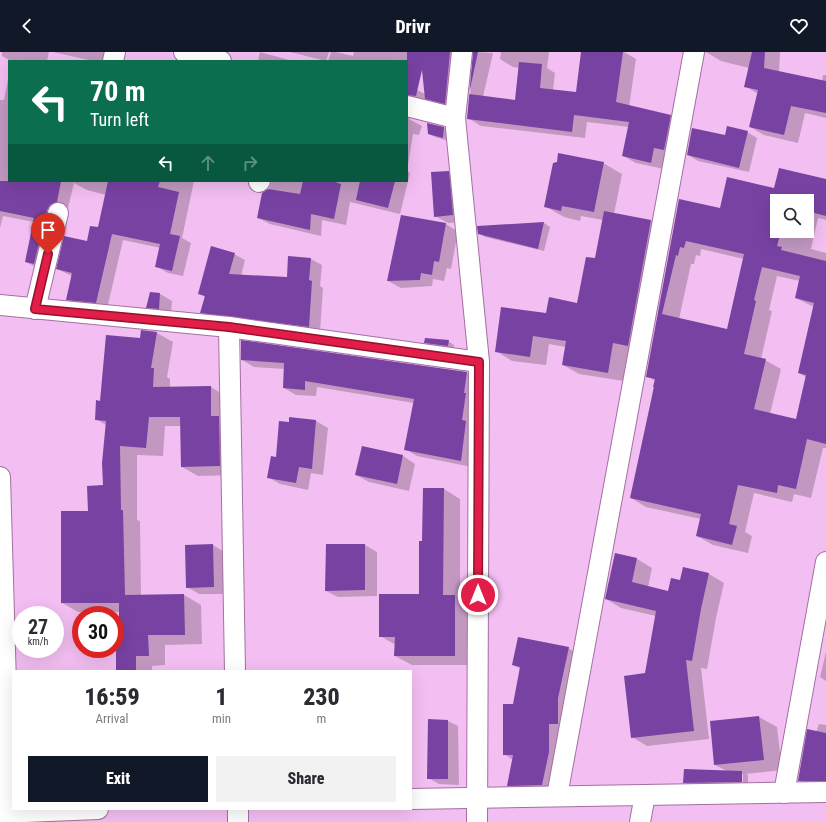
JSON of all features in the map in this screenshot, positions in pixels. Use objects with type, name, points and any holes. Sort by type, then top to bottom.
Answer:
[{"type":"street","points":[[184,52],[217,60]]},
{"type":"street","points":[[462,52],[454,118],[479,362],[477,822]]},
{"type":"street","points":[[558,796],[694,52]]},
{"type":"street","points":[[408,106],[454,118]]},
{"type":"street","points":[[35,309],[58,213]]},
{"type":"street","points":[[0,305],[229,327],[479,362]]},
{"type":"street","points":[[229,327],[235,670]]},
{"type":"street","points":[[0,477],[7,816],[85,810]]},
{"type":"street","points":[[784,793],[826,562]]},
{"type":"street","points":[[412,799],[826,792]]},
{"type":"street","points":[[640,822],[645,795]]},
{"type":"street","points":[[238,810],[238,822]]},
{"type":"building","points":[[407,52],[450,52],[445,104],[425,99],[422,70],[416,96],[408,95]]},
{"type":"building","points":[[473,52],[478,52],[469,92]]},
{"type":"building","points":[[581,52],[623,52],[616,102],[671,115],[664,150],[654,148],[651,163],[622,156],[629,122],[574,115],[572,132],[467,119],[469,94],[515,100],[519,62],[542,64],[540,88],[576,92]]},
{"type":"building","points":[[752,52],[765,52],[764,68],[826,81],[826,113],[791,106],[784,135],[749,127],[758,90],[744,87]]},
{"type":"building","points":[[427,123],[444,127],[443,138],[428,134]]},
{"type":"building","points":[[727,126],[748,131],[739,168],[687,155],[692,128],[725,135]]},
{"type":"building","points":[[558,153],[604,162],[594,212],[562,206],[561,211],[544,207],[553,163],[557,162]]},
{"type":"building","points":[[779,168],[826,179],[826,216],[814,213],[814,194],[770,194],[770,238],[779,238],[777,246],[782,247],[781,250],[826,261],[826,444],[807,439],[796,489],[778,485],[777,493],[738,485],[729,524],[737,526],[732,545],[696,536],[701,514],[630,498],[654,387],[655,379],[646,377],[679,199],[720,208],[727,177],[774,188]],"holes":[[[686,241],[744,254],[727,329],[662,314],[676,255],[678,256],[680,247],[684,248]],[[762,267],[800,276],[795,298],[814,303],[798,373],[806,375],[796,419],[754,409],[766,359],[744,354]]]},
{"type":"building","points":[[449,171],[453,215],[434,217],[431,172]]},
{"type":"building","points":[[0,181],[61,182],[57,202],[50,205],[47,210],[34,264],[25,262],[34,218],[0,211]]},
{"type":"building","points":[[108,182],[160,182],[158,187],[179,192],[170,234],[180,236],[172,271],[155,267],[160,244],[112,234],[96,303],[66,300],[72,273],[56,269],[64,236],[87,241],[90,226],[98,227]]},
{"type":"building","points":[[303,182],[335,182],[341,184],[334,219],[311,214],[310,230],[257,218],[262,193],[268,189],[300,194]]},
{"type":"building","points":[[360,182],[395,182],[388,208],[356,200]]},
{"type":"building","points":[[604,211],[651,220],[628,346],[613,343],[608,373],[562,365],[566,341],[533,336],[530,357],[495,352],[501,307],[546,313],[549,297],[577,303],[586,257],[595,258]]},
{"type":"building","points":[[401,215],[446,223],[439,262],[434,261],[432,275],[421,273],[420,280],[387,281]]},
{"type":"building","points":[[544,222],[538,249],[478,234],[477,226]]},
{"type":"building","points":[[211,246],[235,253],[229,274],[287,277],[288,256],[311,258],[309,280],[312,281],[309,327],[200,313],[205,296],[198,294]]},
{"type":"building","points":[[150,292],[160,293],[159,309],[146,308]]},
{"type":"building","points":[[141,330],[157,332],[151,368],[154,368],[153,387],[211,386],[211,416],[219,416],[220,466],[181,467],[180,417],[149,417],[146,448],[120,446],[125,595],[184,594],[185,635],[148,635],[149,656],[136,656],[136,670],[116,670],[116,658],[124,658],[124,606],[119,606],[119,603],[61,603],[61,511],[88,511],[87,486],[103,485],[102,463],[106,421],[95,420],[96,400],[100,401],[106,335],[140,338]]},
{"type":"building","points":[[425,338],[449,340],[448,346],[424,343]]},
{"type":"building","points":[[241,340],[467,372],[462,420],[466,421],[461,461],[404,450],[414,399],[305,381],[305,390],[283,388],[284,363],[241,360]]},
{"type":"building","points":[[289,417],[316,420],[312,469],[299,467],[296,483],[267,478],[271,456],[276,457],[279,421],[289,422]]},
{"type":"building","points":[[362,446],[403,455],[397,484],[355,475]]},
{"type":"building","points":[[423,488],[444,488],[443,595],[455,595],[455,656],[394,656],[395,637],[379,637],[379,594],[419,594],[419,541],[422,541]]},
{"type":"building","points":[[213,544],[214,587],[186,588],[185,545]]},
{"type":"building","points":[[326,544],[365,544],[365,590],[325,591]]},
{"type":"building","points":[[615,553],[637,558],[632,582],[668,591],[671,578],[680,580],[683,567],[709,573],[692,661],[686,660],[694,731],[631,738],[624,676],[645,673],[656,611],[605,599]]},
{"type":"building","points":[[518,637],[569,647],[558,698],[558,724],[549,724],[549,752],[542,785],[507,786],[513,755],[503,755],[503,704],[513,704],[520,667],[512,665]]},
{"type":"building","points":[[759,716],[764,760],[714,765],[710,721]]},
{"type":"building","points":[[428,719],[448,720],[448,779],[427,779]]},
{"type":"building","points":[[807,729],[826,733],[826,781],[798,781]]},
{"type":"building","points":[[684,769],[742,771],[742,782],[683,783]]},
{"type":"route","points":[[48,254],[35,309],[229,327],[479,362],[478,595]]}]
